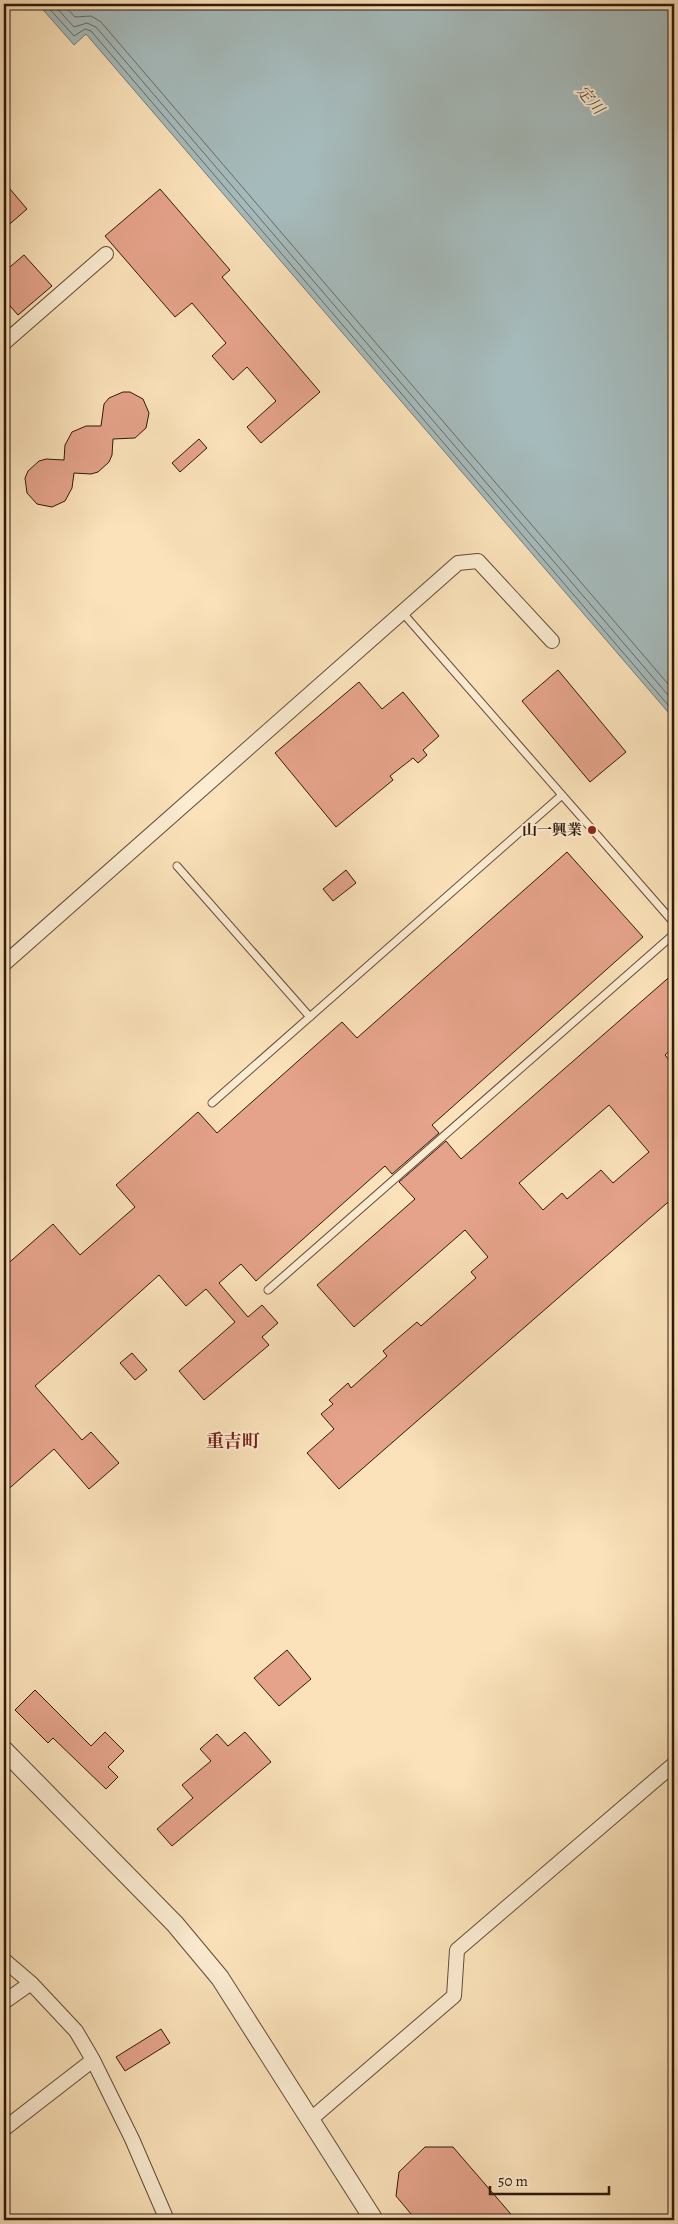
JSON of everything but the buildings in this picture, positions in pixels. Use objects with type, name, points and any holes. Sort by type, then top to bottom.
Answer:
[{"type":"street","points":[[4,343],[106,254]]},
{"type":"street","points":[[4,964],[458,563],[478,561],[552,641]]},
{"type":"street","points":[[4,1750],[175,1924],[220,1978],[374,2220]]},
{"type":"street","points":[[311,2119],[454,1996],[457,1950],[674,1764]]},
{"type":"street","points":[[4,1960],[30,1983],[76,2031],[93,2060],[132,2139],[162,2218]]},
{"type":"street","points":[[4,2002],[30,1983]]},
{"type":"street","points":[[4,2130],[93,2060]]},
{"type":"lane","points":[[402,612],[674,923]]},
{"type":"lane","points":[[212,1103],[562,795]]},
{"type":"lane","points":[[177,866],[310,1017]]},
{"type":"lane","points":[[268,1290],[674,934]]},
{"type":"water","name":"定川","points":[[38,4],[674,4],[674,719],[86,34],[74,45]]},
{"type":"place","name":"山一興業","points":[[592,830]]},
{"type":"district","name":"重吉町","points":[[233,1441]]}]
